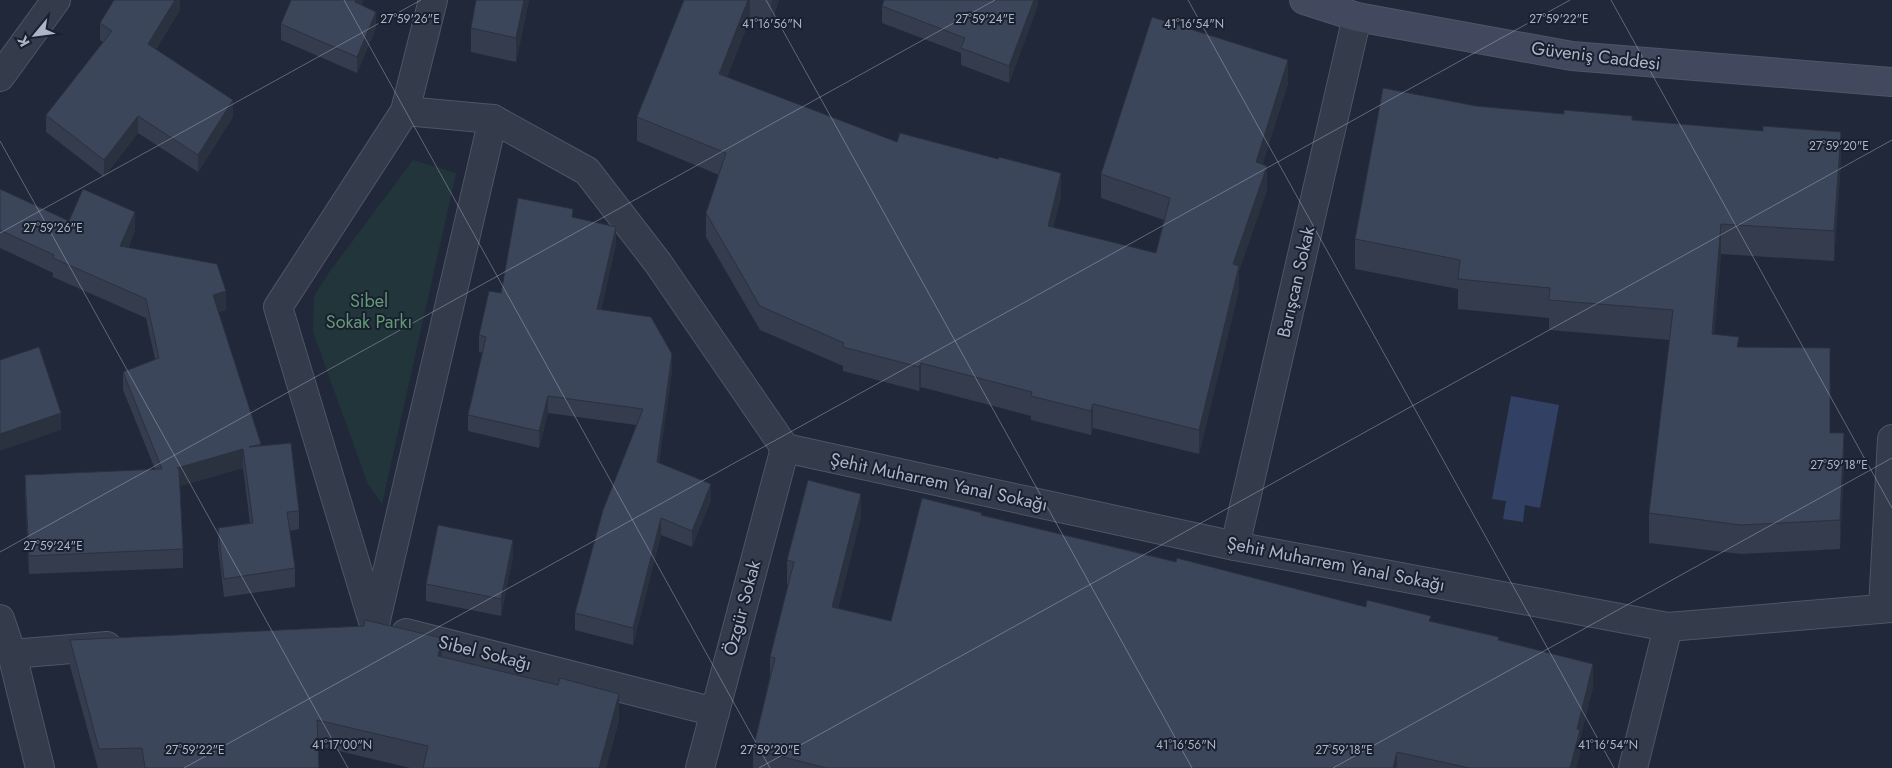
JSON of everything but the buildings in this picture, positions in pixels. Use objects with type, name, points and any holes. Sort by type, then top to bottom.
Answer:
[{"type":"street","points":[[0,77],[56,0]]},
{"type":"street","points":[[374,625],[278,307],[405,111],[433,0]]},
{"type":"street","name":"Güveniş Caddesi","points":[[1304,0],[1357,17],[1572,56],[1892,82]]},
{"type":"street","name":"Barışcan Sokak","points":[[1235,546],[1357,17]]},
{"type":"street","points":[[405,111],[493,119],[587,171],[658,263],[785,448]]},
{"type":"street","points":[[374,625],[493,119]]},
{"type":"street","points":[[1888,608],[1892,439]]},
{"type":"street","name":"Şehit Muharrem Yanal Sokağı","points":[[785,448],[1235,546],[1668,627],[1888,608]]},
{"type":"street","name":"Özgür Sokak","points":[[700,768],[785,448]]},
{"type":"street","points":[[0,619],[12,654],[40,768]]},
{"type":"street","name":"Sibel Sokağı","points":[[345,627],[374,625],[715,712]]},
{"type":"street","points":[[1632,768],[1668,627]]},
{"type":"street","points":[[12,654],[129,644]]},
{"type":"green space","name":"Sibel Sokak Parkı","points":[[413,160],[456,173],[382,504],[368,484],[313,332],[314,296],[328,274]]},
{"type":"water","points":[[1511,396],[1559,405],[1540,508],[1525,505],[1523,522],[1503,519],[1506,501],[1492,499]]}]
